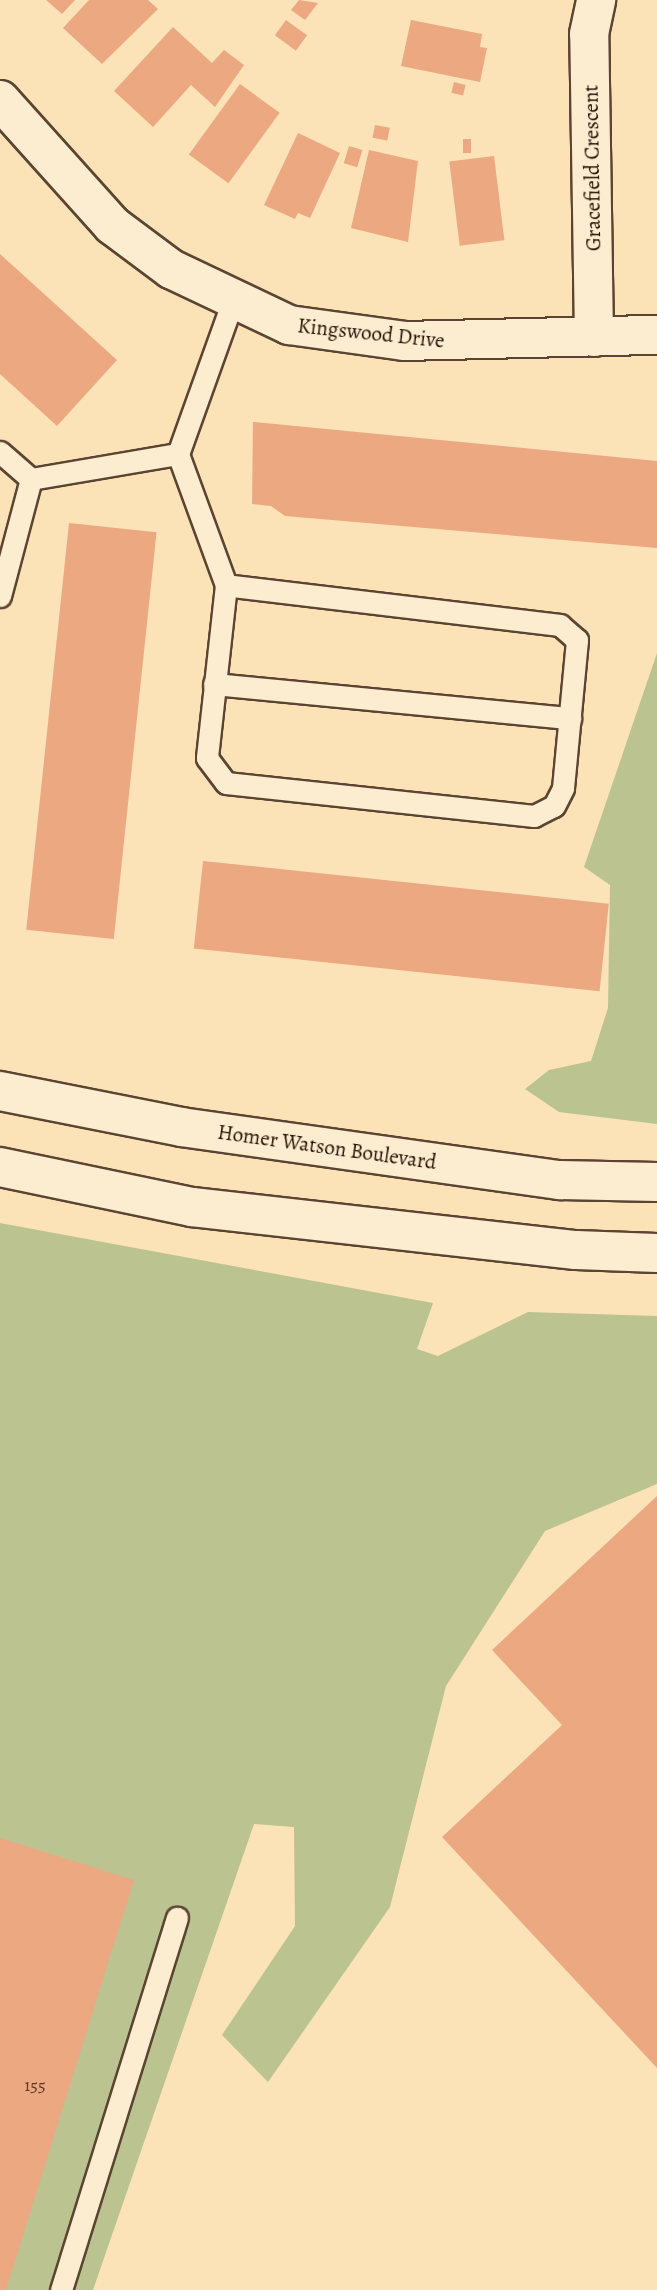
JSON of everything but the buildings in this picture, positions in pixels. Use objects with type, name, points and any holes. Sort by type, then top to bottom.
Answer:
[{"type":"main road","name":"Gracefield Crescent","points":[[594,337],[589,34],[596,0]]},
{"type":"main road","name":"Kingswood Drive","points":[[0,100],[112,225],[171,269],[232,303],[289,325],[404,341],[657,335]]},
{"type":"main road","name":"Homer Watson Boulevard","points":[[0,1091],[181,1127],[560,1180],[657,1182]]},
{"type":"main road","points":[[0,1167],[192,1207],[576,1250],[657,1252]]},
{"type":"lane","points":[[226,585],[561,625],[578,640],[564,788],[548,814],[386,801],[226,783],[206,758],[226,585],[178,454],[232,303]]},
{"type":"lane","points":[[0,452],[31,479]]},
{"type":"lane","points":[[31,479],[178,454]]},
{"type":"lane","points":[[0,596],[31,479]]},
{"type":"lane","points":[[214,684],[570,718]]},
{"type":"lane","points":[[61,2290],[177,1918]]},
{"type":"green space","points":[[657,653],[657,1124],[559,1112],[525,1089],[549,1070],[591,1061],[608,1008],[610,885],[584,867]]},
{"type":"green space","points":[[0,1223],[433,1303],[417,1349],[438,1356],[528,1312],[657,1316],[657,1484],[545,1531],[446,1686],[390,1907],[268,2082],[222,2035],[295,1926],[294,1827],[254,1824],[93,2290],[0,2290]]}]
